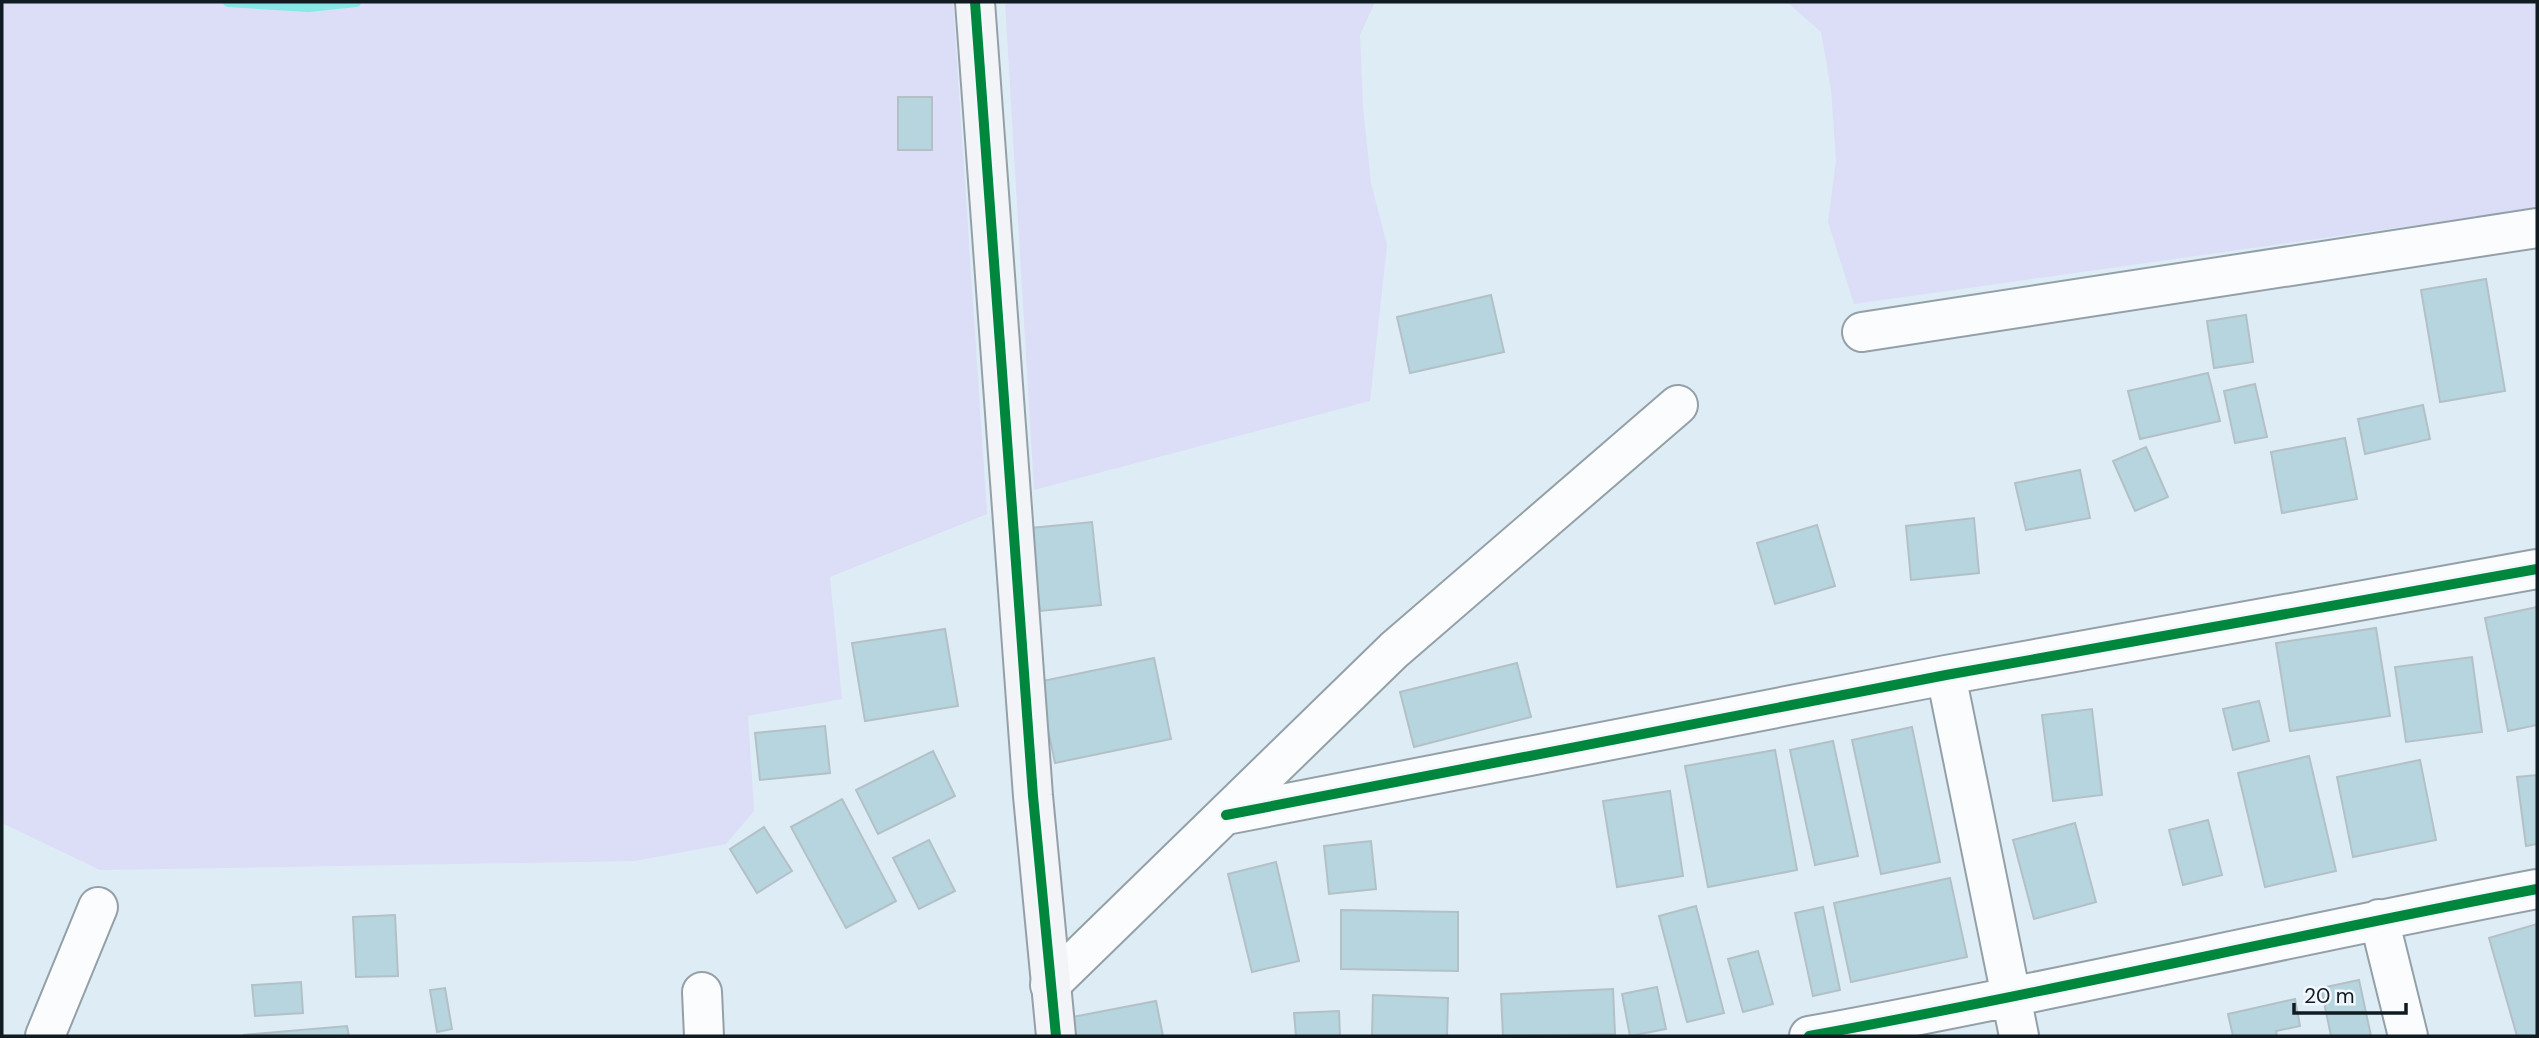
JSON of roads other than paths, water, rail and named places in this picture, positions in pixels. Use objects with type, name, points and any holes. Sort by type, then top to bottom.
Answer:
[{"type":"street","points":[[975,2],[1033,796],[1056,1036]]},
{"type":"street","points":[[1862,332],[2537,228]]},
{"type":"street","points":[[1050,985],[1394,650],[1678,405]]},
{"type":"street","points":[[1226,815],[1946,675],[2537,569]]},
{"type":"street","points":[[1946,675],[2019,1036]]},
{"type":"street","points":[[1809,1036],[2010,1000],[2379,919],[2537,889]]},
{"type":"street","points":[[45,1036],[98,907]]},
{"type":"street","points":[[2379,919],[2408,1036]]},
{"type":"street","points":[[702,992],[704,1036]]},
{"type":"waterway","points":[[228,2],[308,7],[356,2]]}]
